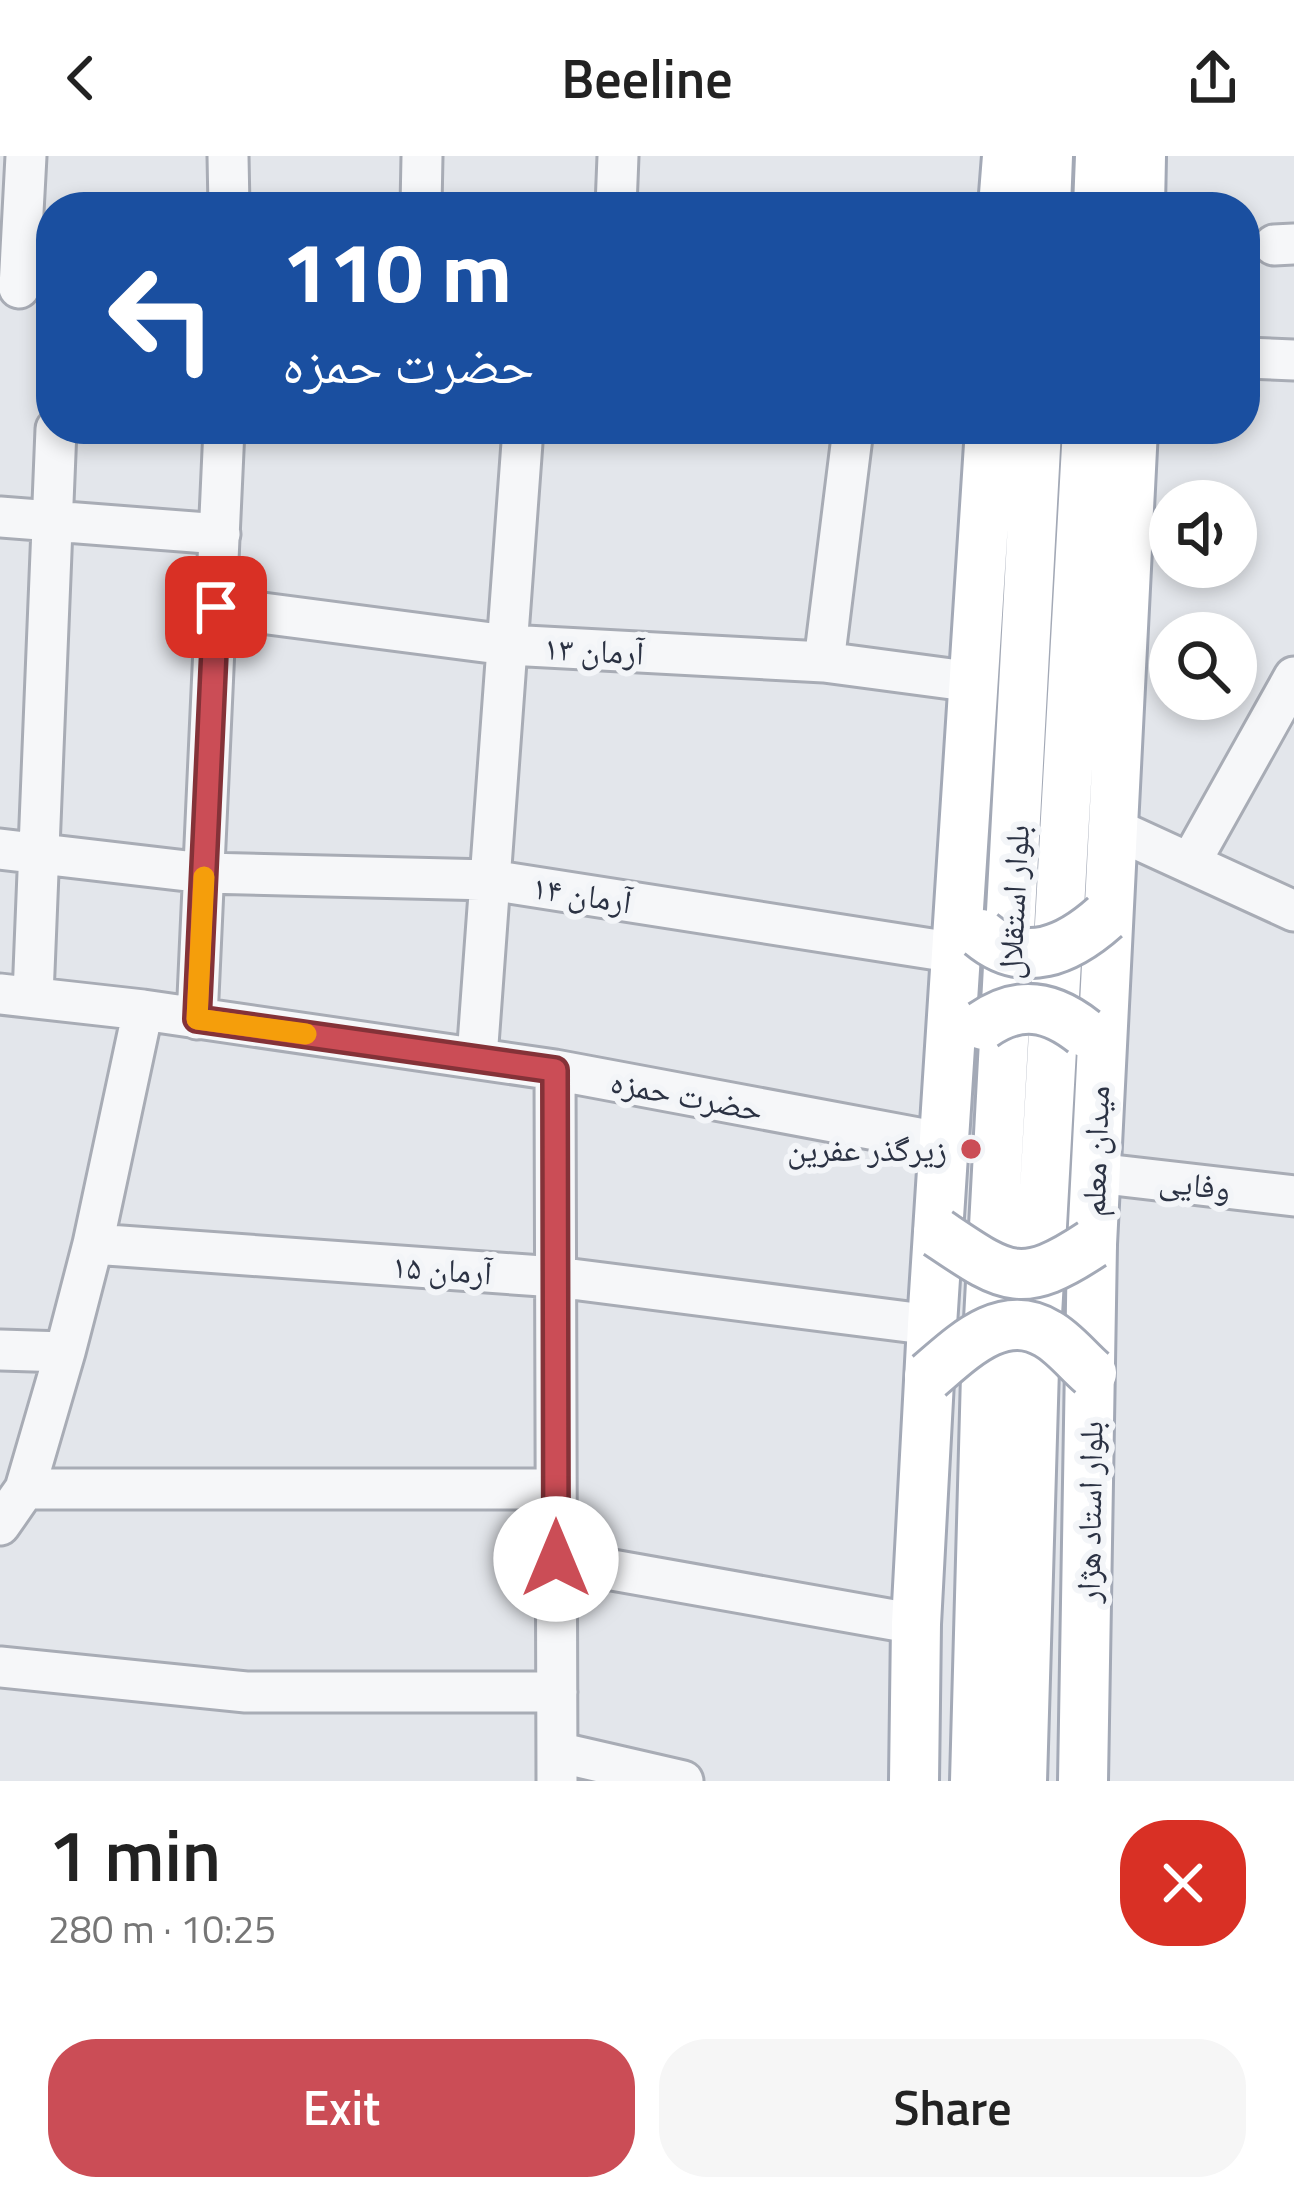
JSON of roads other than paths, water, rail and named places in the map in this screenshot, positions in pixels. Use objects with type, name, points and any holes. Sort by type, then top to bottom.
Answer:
[{"type":"main road","points":[[1005,192],[1006,156]]},
{"type":"main road","points":[[1047,192],[1048,156]]},
{"type":"main road","points":[[1099,192],[1100,156]]},
{"type":"main road","points":[[1140,192],[1141,156]]},
{"type":"main road","points":[[914,1781],[916,1624],[938,1233],[945,1143],[967,1037],[974,682],[989,444]]},
{"type":"main road","name":"بلوار استقلال","points":[[975,1781],[986,1375],[1036,444]]},
{"type":"main road","name":"بلوار استقلال","points":[[1034,1368],[1086,444]]},
{"type":"main road","name":"میدان معلم","points":[[1091,1244],[1096,1173],[1092,1046],[1115,829],[1132,444]]},
{"type":"main road","points":[[966,929],[994,946],[1044,955],[1081,939],[1107,912]]},
{"type":"main road","points":[[967,1037],[1001,1012],[1043,1008],[1067,1018],[1092,1046]]},
{"type":"main road","points":[[938,1233],[980,1261],[1031,1275],[1054,1269],[1091,1244]]},
{"type":"main road","name":"بلوار استاد هژار","points":[[1083,1781],[1091,1244]]},
{"type":"main road","points":[[929,1376],[978,1335],[1003,1326],[1048,1334],[1092,1373]]},
{"type":"main road","name":"بلوار استاد هژار","points":[[1022,1781],[1034,1368]]},
{"type":"street","points":[[23,288],[26,156]]},
{"type":"street","points":[[228,156],[229,192]]},
{"type":"street","points":[[422,156],[422,192]]},
{"type":"street","points":[[617,192],[618,156]]},
{"type":"street","points":[[1260,359],[1294,360]]},
{"type":"street","points":[[16,995],[19,852],[55,444]]},
{"type":"street","points":[[197,1019],[223,444]]},
{"type":"street","points":[[478,1058],[522,444]]},
{"type":"street","points":[[824,662],[851,444]]},
{"type":"street","points":[[0,517],[220,534]]},
{"type":"street","name":"آرمان ۱۳","points":[[216,607],[507,645],[824,662],[974,682]]},
{"type":"street","points":[[1190,863],[1288,698]]},
{"type":"street","points":[[1115,829],[1294,911]]},
{"type":"street","name":"آرمان ۱۴","points":[[19,852],[204,873],[490,880],[966,929]]},
{"type":"street","name":"حضرت حمزه","points":[[16,995],[555,1070],[945,1143]]},
{"type":"street","points":[[0,1525],[25,1489],[65,1352],[143,1010]]},
{"type":"street","points":[[555,1070],[557,1767],[683,1781]]},
{"type":"street","name":"وفایی","points":[[1096,1173],[1294,1196]]},
{"type":"street","name":"آرمان ۱۵","points":[[93,1244],[556,1277],[932,1325]]},
{"type":"street","points":[[0,1350],[65,1352]]},
{"type":"street","points":[[25,1489],[556,1489]]},
{"type":"street","points":[[556,1559],[916,1624]]},
{"type":"street","points":[[0,1667],[246,1692],[557,1692]]},
{"type":"place","name":"زیرگذر عفرین","points":[[971,1149]]}]
